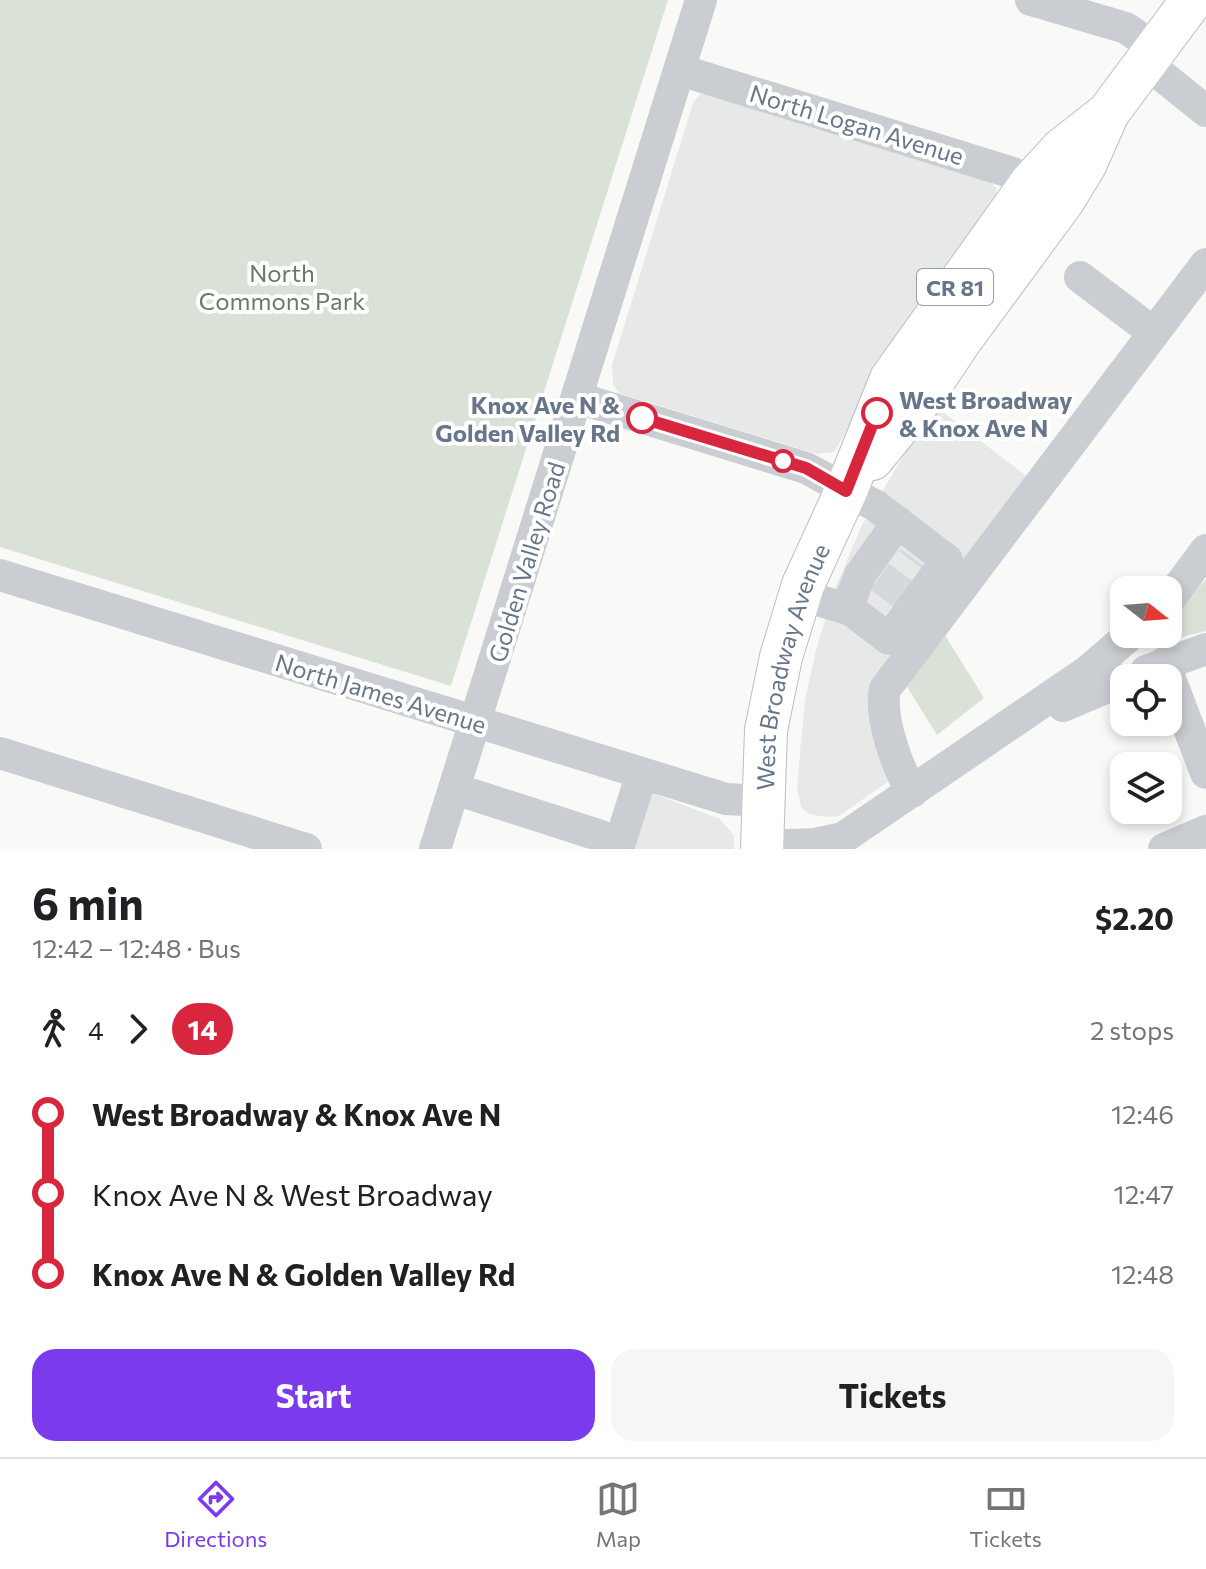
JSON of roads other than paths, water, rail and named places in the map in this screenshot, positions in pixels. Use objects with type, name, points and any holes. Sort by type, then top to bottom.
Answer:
[{"type":"main road","name":"West Broadway Avenue","points":[[846,491],[922,398],[1063,201],[1085,165],[1108,113],[1192,0]]},
{"type":"main road","name":"West Broadway Avenue","points":[[762,847],[766,730],[781,657],[800,595],[824,534],[846,491],[891,379],[1031,183],[1062,149],[1108,113]]},
{"type":"street","name":"Golden Valley Road","points":[[435,849],[701,0]]},
{"type":"street","points":[[1031,0],[1126,28],[1206,111]]},
{"type":"street","name":"North Logan Avenue","points":[[680,70],[1013,173],[1031,183]]},
{"type":"street","points":[[912,792],[898,769],[883,700],[885,689],[1206,264]]},
{"type":"street","points":[[1080,277],[1154,333]]},
{"type":"street","points":[[578,398],[806,468],[876,506],[898,522],[919,550],[947,560],[889,639],[866,610],[860,575],[898,522]]},
{"type":"street","points":[[1182,582],[1206,550]]},
{"type":"street","name":"North James Avenue","points":[[0,575],[726,799],[763,801]]},
{"type":"street","points":[[800,595],[866,610]]},
{"type":"street","points":[[762,847],[815,844],[843,838],[1004,730],[1088,671],[1115,648]]},
{"type":"street","points":[[1206,649],[1164,663],[1206,773]]},
{"type":"street","points":[[1004,730],[1110,686]]},
{"type":"street","points":[[0,753],[306,849]]},
{"type":"street","points":[[455,789],[610,842],[642,773]]},
{"type":"street","points":[[1164,849],[1206,831]]},
{"type":"tunnel","points":[[883,599],[913,558]]},
{"type":"place","name":"West Broadway & Knox Ave N","points":[[877,413]]},
{"type":"place","name":"Knox Ave N & Golden Valley Rd","points":[[642,418]]},
{"type":"park label","name":"North Commons Park","points":[[282,286]]}]
